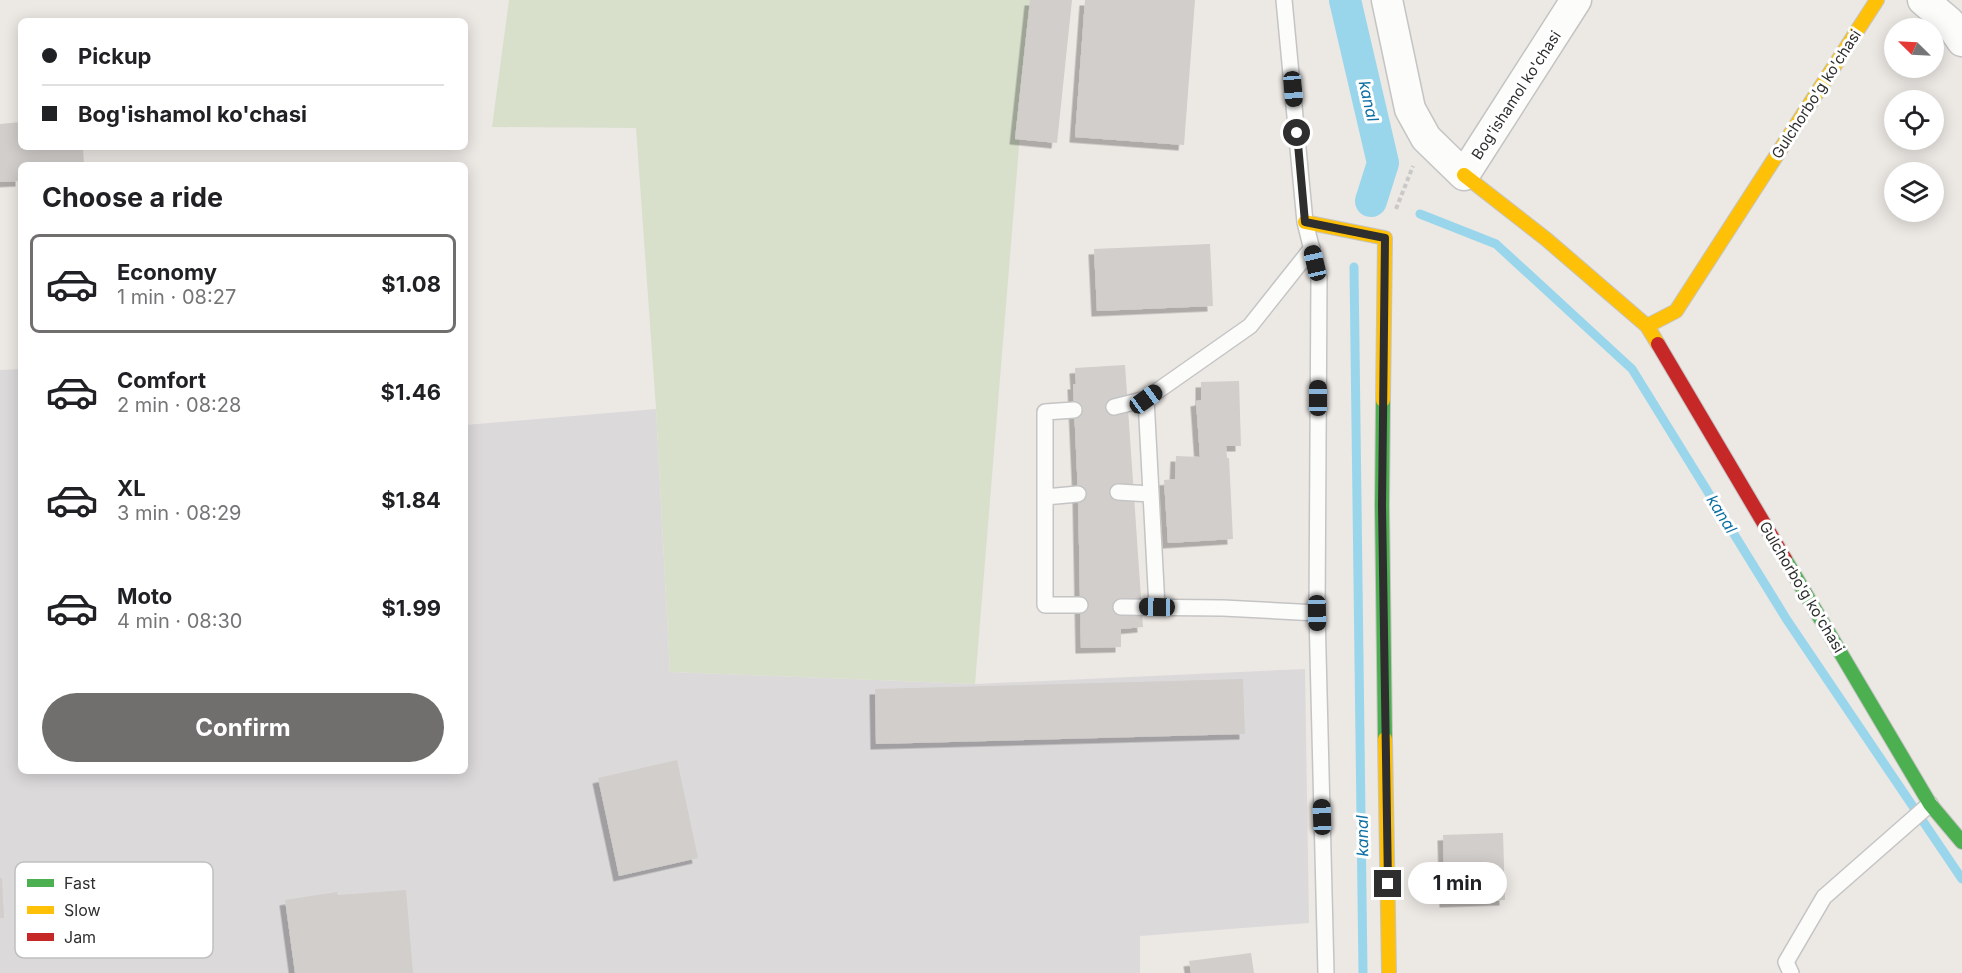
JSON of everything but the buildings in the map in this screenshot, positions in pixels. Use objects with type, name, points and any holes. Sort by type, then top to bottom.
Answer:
[{"type":"street","name":"Bog'ishamol ko'chasi","points":[[1387,0],[1410,108],[1426,138],[1464,175],[1576,0]]},
{"type":"street","name":"Gulchorbo'g ko'chasi","points":[[1647,326],[1676,311],[1877,0]]},
{"type":"street","points":[[1923,0],[1949,22],[1962,41]]},
{"type":"street","name":"Gulchorbo'g ko'chasi","points":[[1464,175],[1546,239],[1647,326],[1929,805],[1962,843]]},
{"type":"street","points":[[1305,222],[1385,238],[1382,506],[1389,973]]},
{"type":"lane","points":[[1284,0],[1305,222],[1319,278],[1317,613],[1326,973]]},
{"type":"lane","points":[[1114,407],[1146,399],[1250,326],[1312,248]]},
{"type":"lane","points":[[1146,399],[1157,607]]},
{"type":"lane","points":[[1074,410],[1045,412],[1045,605],[1080,605]]},
{"type":"lane","points":[[1118,492],[1150,494]]},
{"type":"lane","points":[[1045,497],[1078,494]]},
{"type":"lane","points":[[1121,607],[1223,608],[1317,613]]},
{"type":"lane","points":[[1791,973],[1786,962],[1824,897],[1929,805]]},
{"type":"path","points":[[1385,238],[1426,138]]},
{"type":"shaded area","points":[[18,369],[18,774],[468,774],[468,425],[656,409],[670,672],[975,684],[1305,669],[1309,923],[1140,936],[1140,973],[0,973],[0,370]]},
{"type":"green space","points":[[509,0],[1031,0],[975,684],[670,672],[656,409],[636,128],[492,127]]},
{"type":"waterway","name":"kanal","points":[[1345,0],[1383,163],[1371,201]]},
{"type":"waterway","name":"kanal","points":[[1420,214],[1496,244],[1632,369],[1787,620],[1962,879]]},
{"type":"waterway","name":"kanal","points":[[1354,267],[1363,973]]},
{"type":"traffic: fast","points":[[1383,400],[1385,739]]},
{"type":"traffic: fast","points":[[1785,559],[1930,804],[1962,842]]},
{"type":"traffic: slow","points":[[1647,326],[1676,311],[1877,0]]},
{"type":"traffic: slow","points":[[1464,175],[1546,239],[1647,326],[1658,344]]},
{"type":"traffic: slow","points":[[1305,222],[1385,238],[1383,400]]},
{"type":"traffic: slow","points":[[1385,739],[1389,973]]},
{"type":"traffic: jam","points":[[1658,344],[1785,559]]},
{"type":"route","points":[[1297,133],[1305,222],[1385,238],[1382,506],[1388,884]]}]
